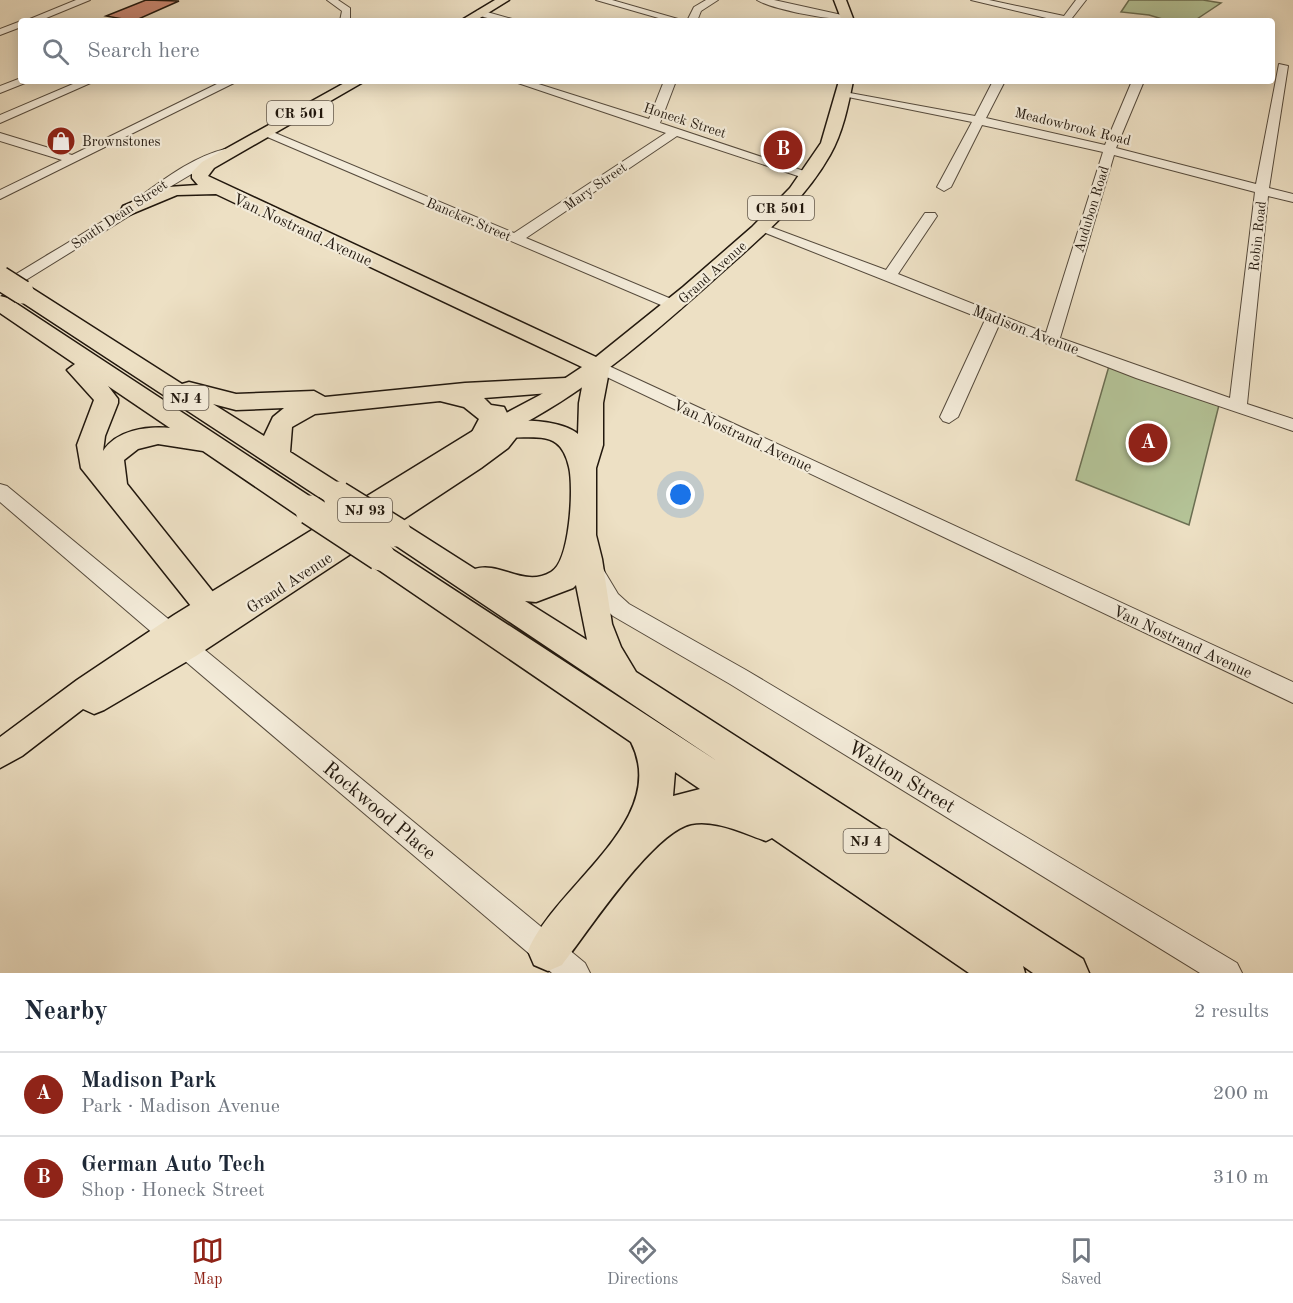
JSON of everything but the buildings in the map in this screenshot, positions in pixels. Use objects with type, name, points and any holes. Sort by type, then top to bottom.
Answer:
[{"type":"highway","name":"NJ 4","points":[[0,278],[6,298],[57,341],[309,510],[450,568],[626,681],[787,791],[1070,973]]},
{"type":"highway","name":"NJ 4","points":[[6,298],[161,382],[338,496],[388,544],[643,732],[1005,973]]},
{"type":"highway","points":[[57,341],[106,399],[92,436],[90,454],[98,475],[114,487],[210,607]]},
{"type":"highway","points":[[450,568],[516,588],[543,589],[557,584],[568,575],[574,566],[582,533],[583,468],[590,445],[591,404],[598,366]]},
{"type":"highway","points":[[161,382],[236,402],[429,396],[465,391],[566,386]]},
{"type":"highway","points":[[429,396],[468,400],[478,404],[484,412],[495,413],[484,434]]},
{"type":"highway","points":[[277,456],[275,435],[280,423],[290,415],[313,406],[360,399]]},
{"type":"highway","points":[[517,423],[564,435],[574,444],[583,468]]},
{"type":"highway","points":[[114,487],[109,468],[111,458],[135,439],[162,435],[213,445]]},
{"type":"highway","points":[[582,533],[590,567],[592,612],[598,632],[626,681]]},
{"type":"highway","points":[[561,962],[632,845],[652,806],[659,781],[656,758],[643,732]]},
{"type":"highway","points":[[632,845],[665,817],[690,807],[716,808],[791,831]]},
{"type":"main road","points":[[471,18],[503,0]]},
{"type":"main road","points":[[840,0],[847,18]]},
{"type":"main road","name":"South Dean Street","points":[[200,172],[264,133],[353,84]]},
{"type":"main road","name":"Grand Avenue","points":[[0,754],[41,727],[86,689],[178,641],[473,462],[500,443],[517,423],[566,386],[598,366],[675,306],[760,228],[809,175],[828,144],[845,87]]},
{"type":"main road","name":"Van Nostrand Avenue","points":[[200,172],[203,181],[218,189],[598,366]]},
{"type":"main road","points":[[129,210],[174,190],[218,189]]},
{"type":"main road","name":"Grand Avenue","points":[[178,641],[210,607],[484,434],[517,423]]},
{"type":"street","points":[[38,18],[86,0]]},
{"type":"street","points":[[332,0],[347,10],[346,18]]},
{"type":"street","points":[[601,0],[669,18]]},
{"type":"street","points":[[693,18],[698,7],[713,0]]},
{"type":"street","points":[[762,0],[841,18]]},
{"type":"street","points":[[976,0],[1042,18]]},
{"type":"street","points":[[1070,18],[1081,0]]},
{"type":"street","points":[[480,13],[498,18]]},
{"type":"street","points":[[0,32],[18,25]]},
{"type":"street","name":"Robin Road","points":[[1238,408],[1262,190],[1283,66]]},
{"type":"street","points":[[0,90],[18,82]]},
{"type":"street","points":[[0,119],[82,84]]},
{"type":"street","points":[[0,195],[223,84]]},
{"type":"street","name":"Honeck Street","points":[[528,84],[809,175]]},
{"type":"street","points":[[653,125],[669,84]]},
{"type":"street","points":[[944,187],[998,84]]},
{"type":"street","name":"Audubon Road","points":[[1052,339],[1109,151],[1137,84]]},
{"type":"street","name":"Meadowbrook Road","points":[[845,87],[1293,198]]},
{"type":"street","name":"Mary Street","points":[[515,239],[675,132]]},
{"type":"street","name":"Bancker Street","points":[[264,133],[675,306]]},
{"type":"street","points":[[0,137],[72,159]]},
{"type":"street","name":"South Dean Street","points":[[6,298],[153,191],[182,173],[243,146]]},
{"type":"street","points":[[891,274],[930,216]]},
{"type":"street","name":"Madison Avenue","points":[[760,228],[891,274],[994,318],[1238,408],[1293,425]]},
{"type":"street","points":[[949,417],[994,318]]},
{"type":"street","name":"Van Nostrand Avenue","points":[[598,366],[1293,693]]},
{"type":"street","name":"Rockwood Place","points":[[0,491],[561,962]]},
{"type":"street","name":"Walton Street","points":[[590,567],[606,594],[621,610],[738,677],[1227,973]]},
{"type":"green space","points":[[1129,0],[1203,0],[1221,3],[1198,18],[1159,18],[1121,12]]},
{"type":"green space","points":[[1109,366],[1219,405],[1189,525],[1076,480]]},
{"type":"place","name":"Brownstones","points":[[61,141]]},
{"type":"place","name":"German Auto Tech","points":[[783,150]]},
{"type":"place","name":"Madison Park","points":[[1148,443]]}]
